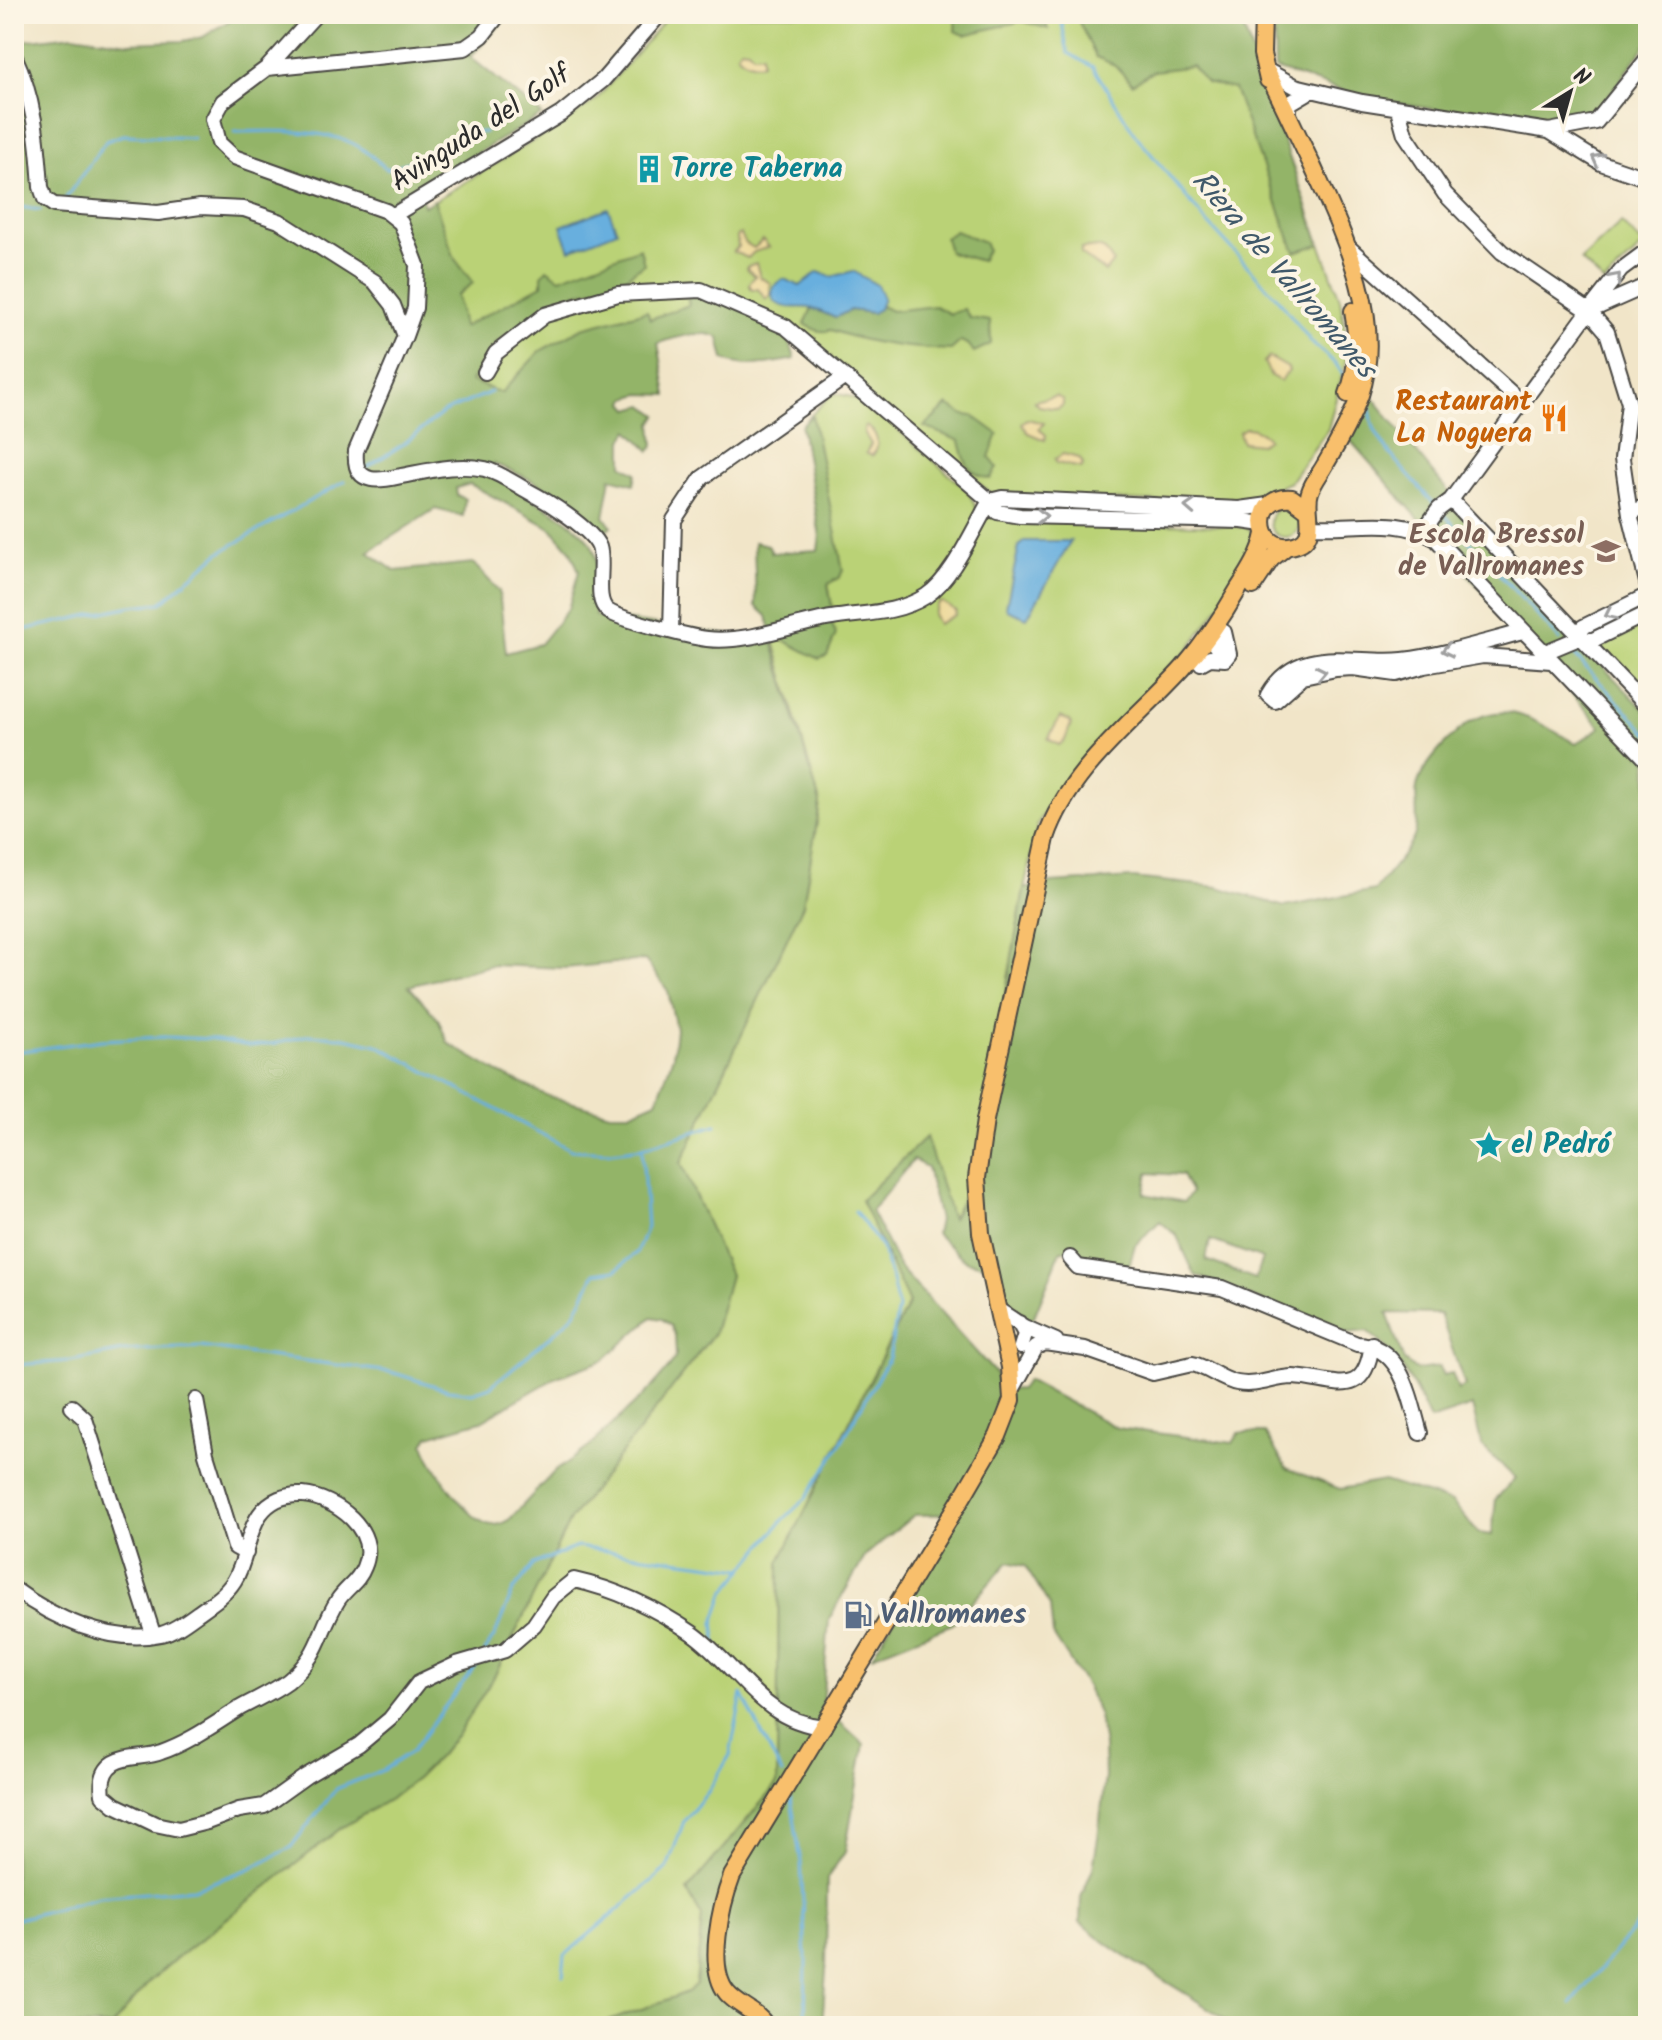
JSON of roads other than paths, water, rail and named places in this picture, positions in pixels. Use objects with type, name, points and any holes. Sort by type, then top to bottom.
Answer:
[{"type":"main road","points":[[1263,14],[1261,35],[1271,95],[1344,252]]},
{"type":"main road","points":[[1089,767],[1155,710],[1201,663],[1218,642],[1261,573],[1286,547],[1303,540],[1309,518],[1310,489],[1367,367],[1367,330],[1344,252],[1340,226],[1266,70]]},
{"type":"main road","points":[[1286,497],[1307,476],[1348,410]]},
{"type":"main road","points":[[766,2026],[758,2016],[731,1998],[717,1974],[717,1948],[726,1891],[750,1843],[824,1727],[998,1436],[1010,1409],[1014,1348],[997,1309],[978,1208],[979,1160],[1046,838],[1058,807],[1089,767],[1185,666],[1218,642],[1253,566],[1268,505],[1278,498],[1298,500],[1309,518]]},
{"type":"main road","points":[[1264,529],[1276,544],[1286,547]]},
{"type":"street","points":[[316,14],[267,68],[223,101],[213,119],[219,143],[234,157],[386,211],[401,223],[417,265],[415,308],[356,451],[355,465],[362,476],[371,479],[389,479],[451,467],[486,469],[534,494],[575,520],[598,546],[602,581],[600,601],[604,609],[618,617],[708,640],[749,636],[909,605],[928,595],[944,579],[990,501],[1002,498],[1239,509],[1268,505]]},
{"type":"street","points":[[267,68],[465,48],[482,36],[499,14]]},
{"type":"street","name":"Avinguda del Golf","points":[[392,216],[561,114],[603,80],[660,14]]},
{"type":"street","points":[[14,55],[24,76],[32,106],[45,199],[54,205],[158,213],[200,207],[244,209],[279,221],[375,282],[393,305],[405,336]]},
{"type":"street","points":[[1266,70],[1295,86],[1398,109],[1549,131],[1596,122],[1648,58]]},
{"type":"street","points":[[1288,115],[1290,103],[1312,90]]},
{"type":"street","points":[[1398,109],[1405,134],[1445,194],[1502,252],[1589,311],[1607,332],[1629,403],[1622,459],[1630,514],[1648,586]]},
{"type":"street","points":[[1549,131],[1601,163],[1648,179]]},
{"type":"street","points":[[1423,531],[1439,509],[1451,500],[1621,270],[1648,250]]},
{"type":"street","points":[[1344,252],[1521,402]]},
{"type":"street","points":[[1589,311],[1648,285]]},
{"type":"street","points":[[485,372],[496,353],[545,315],[618,294],[701,290],[786,327],[990,501],[997,512],[1020,516],[1242,521],[1264,529]]},
{"type":"street","points":[[671,630],[674,520],[702,478],[845,377]]},
{"type":"street","points":[[1451,500],[1648,708]]},
{"type":"street","points":[[1630,514],[1648,504]]},
{"type":"street","points":[[1309,518],[1393,523],[1423,531],[1436,539],[1648,761]]},
{"type":"street","points":[[1579,638],[1583,627],[1648,595]]},
{"type":"street","points":[[1501,638],[1504,613]]},
{"type":"street","points":[[1526,635],[1403,660],[1325,658],[1284,675],[1268,695],[1275,701],[1303,676],[1319,671],[1353,668],[1396,674],[1466,658],[1547,657],[1579,638],[1593,640],[1648,613]]},
{"type":"street","points":[[1521,659],[1526,635]]},
{"type":"street","points":[[1070,1258],[1078,1267],[1222,1288],[1357,1344],[1372,1344],[1387,1355],[1402,1375],[1420,1433]]},
{"type":"street","points":[[997,1309],[1041,1335],[1144,1371],[1153,1373],[1192,1364],[1216,1377],[1239,1384],[1261,1384],[1291,1377],[1347,1385],[1369,1367],[1372,1344]]},
{"type":"street","points":[[1014,1348],[1025,1334],[1019,1323]]},
{"type":"street","points":[[1014,1348],[1045,1343],[1064,1344]]},
{"type":"street","points":[[1012,1390],[1036,1347],[1045,1343]]},
{"type":"street","points":[[196,1400],[206,1454],[235,1547],[246,1553]]},
{"type":"street","points":[[72,1407],[85,1419],[153,1634]]},
{"type":"street","points":[[14,1589],[56,1616],[96,1629],[130,1635],[153,1634],[174,1628],[226,1592],[240,1570],[255,1524],[269,1505],[291,1495],[332,1504],[352,1518],[363,1534],[367,1559],[361,1574],[337,1601],[310,1659],[286,1683],[182,1744],[156,1754],[118,1761],[106,1770],[101,1783],[103,1795],[115,1805],[155,1824],[179,1829],[239,1810],[264,1806],[306,1776],[359,1745],[390,1719],[419,1682],[457,1664],[505,1650],[534,1625],[553,1597],[574,1580],[599,1586],[632,1600],[691,1633],[716,1654],[756,1697],[787,1717],[824,1727]]},
{"type":"water","points":[[608,208],[617,231],[570,250],[561,226]]},
{"type":"water","points":[[853,271],[877,285],[883,298],[879,309],[872,313],[850,310],[835,318],[811,308],[782,306],[772,294],[774,287],[784,279],[800,286],[818,272],[831,277]]},
{"type":"water","points":[[1024,541],[1071,541],[1027,618],[1006,607],[1019,546]]},
{"type":"waterway","name":"Riera de Vallromanes","points":[[1060,14],[1068,53],[1093,67],[1135,134],[1204,219],[1278,299],[1313,344],[1336,364],[1346,380]]},
{"type":"waterway","points":[[235,132],[295,132],[339,138],[362,148],[387,169],[410,162],[459,134],[485,132]]},
{"type":"waterway","points":[[65,199],[106,141],[123,135],[193,138]]},
{"type":"waterway","points":[[14,206],[40,210]]},
{"type":"waterway","points":[[366,468],[444,412],[491,392]]},
{"type":"waterway","name":"Riera de Vallromanes","points":[[1366,400],[1381,441],[1435,505]]},
{"type":"waterway","points":[[14,632],[131,606],[161,603],[219,553],[345,481]]},
{"type":"waterway","name":"Riera de Vallromanes","points":[[1443,513],[1560,640]]},
{"type":"waterway","name":"Riera de Vallromanes","points":[[1568,648],[1648,734]]},
{"type":"waterway","points":[[14,1052],[102,1040],[164,1037],[211,1039],[250,1046],[309,1035],[341,1037],[377,1045],[571,1150],[612,1152],[642,1148],[716,1125]]},
{"type":"waterway","points":[[14,1365],[71,1361],[124,1351],[200,1347],[391,1372],[448,1390],[472,1393],[490,1387],[575,1313],[595,1273],[616,1270],[637,1252],[647,1227],[642,1148]]},
{"type":"waterway","points":[[717,1647],[714,1623],[724,1593],[783,1520],[805,1499],[889,1358],[898,1308],[892,1280],[882,1248],[855,1211]]},
{"type":"waterway","points":[[485,1651],[513,1591],[534,1564],[577,1547],[743,1569]]},
{"type":"waterway","points":[[14,1920],[99,1897],[194,1889],[249,1869],[290,1848],[336,1789],[383,1770],[412,1751],[476,1665]]},
{"type":"waterway","points":[[742,1694],[782,1774]]},
{"type":"waterway","points":[[563,1976],[565,1955],[667,1868],[684,1821],[708,1792],[730,1755],[742,1694]]},
{"type":"waterway","points":[[791,1799],[801,1862],[806,1959],[805,2026]]},
{"type":"waterway","points":[[1571,2004],[1648,1912]]},
{"type":"place","name":"Torre Taberna","points":[[649,169]]},
{"type":"place","name":"Restaurant La Noguera","points":[[1554,418]]},
{"type":"place","name":"Escola Bressol de Vallromanes","points":[[1606,551]]},
{"type":"place","name":"el Pedró","points":[[1489,1145]]},
{"type":"place","name":"Vallromanes","points":[[858,1615]]}]
